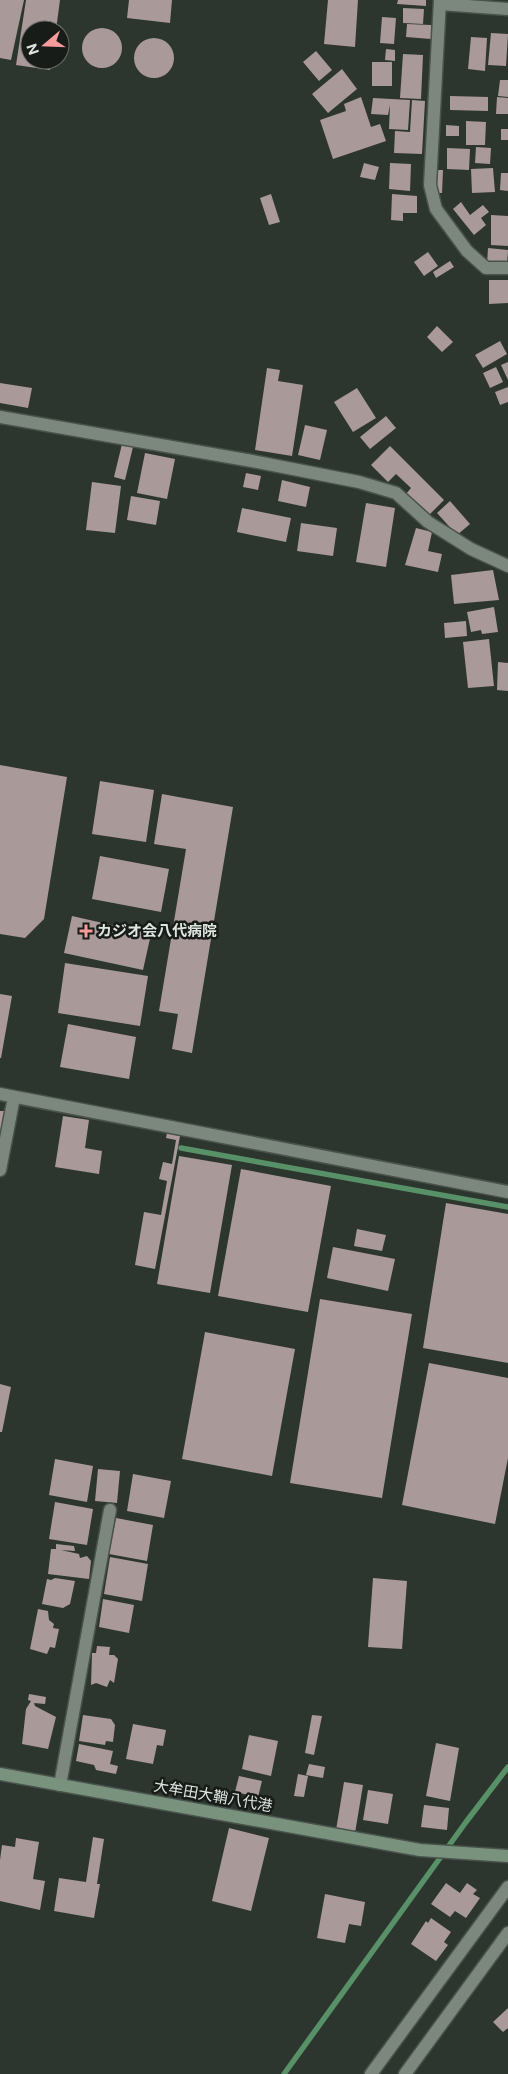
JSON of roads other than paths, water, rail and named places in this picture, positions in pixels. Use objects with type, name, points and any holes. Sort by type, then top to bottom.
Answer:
[{"type":"main road","name":"大牟田大鞘八代港","points":[[0,1774],[420,1850],[508,1856]]},
{"type":"street","points":[[508,9],[440,2],[430,185],[436,210],[467,251],[486,268],[508,268]]},
{"type":"street","points":[[0,417],[359,482],[387,490],[396,493],[428,522],[464,545],[508,566]]},
{"type":"street","points":[[0,1094],[508,1192]]},
{"type":"street","points":[[0,1170],[14,1097]]},
{"type":"street","points":[[60,1785],[110,1510]]},
{"type":"street","points":[[371,2074],[508,1887]]},
{"type":"street","points":[[405,2074],[508,1933]]},
{"type":"waterway","points":[[181,1148],[508,1207]]},
{"type":"waterway","points":[[284,2074],[466,1822],[508,1767]]},
{"type":"place","name":"カジオ会八代病院","points":[[86,931]]}]
